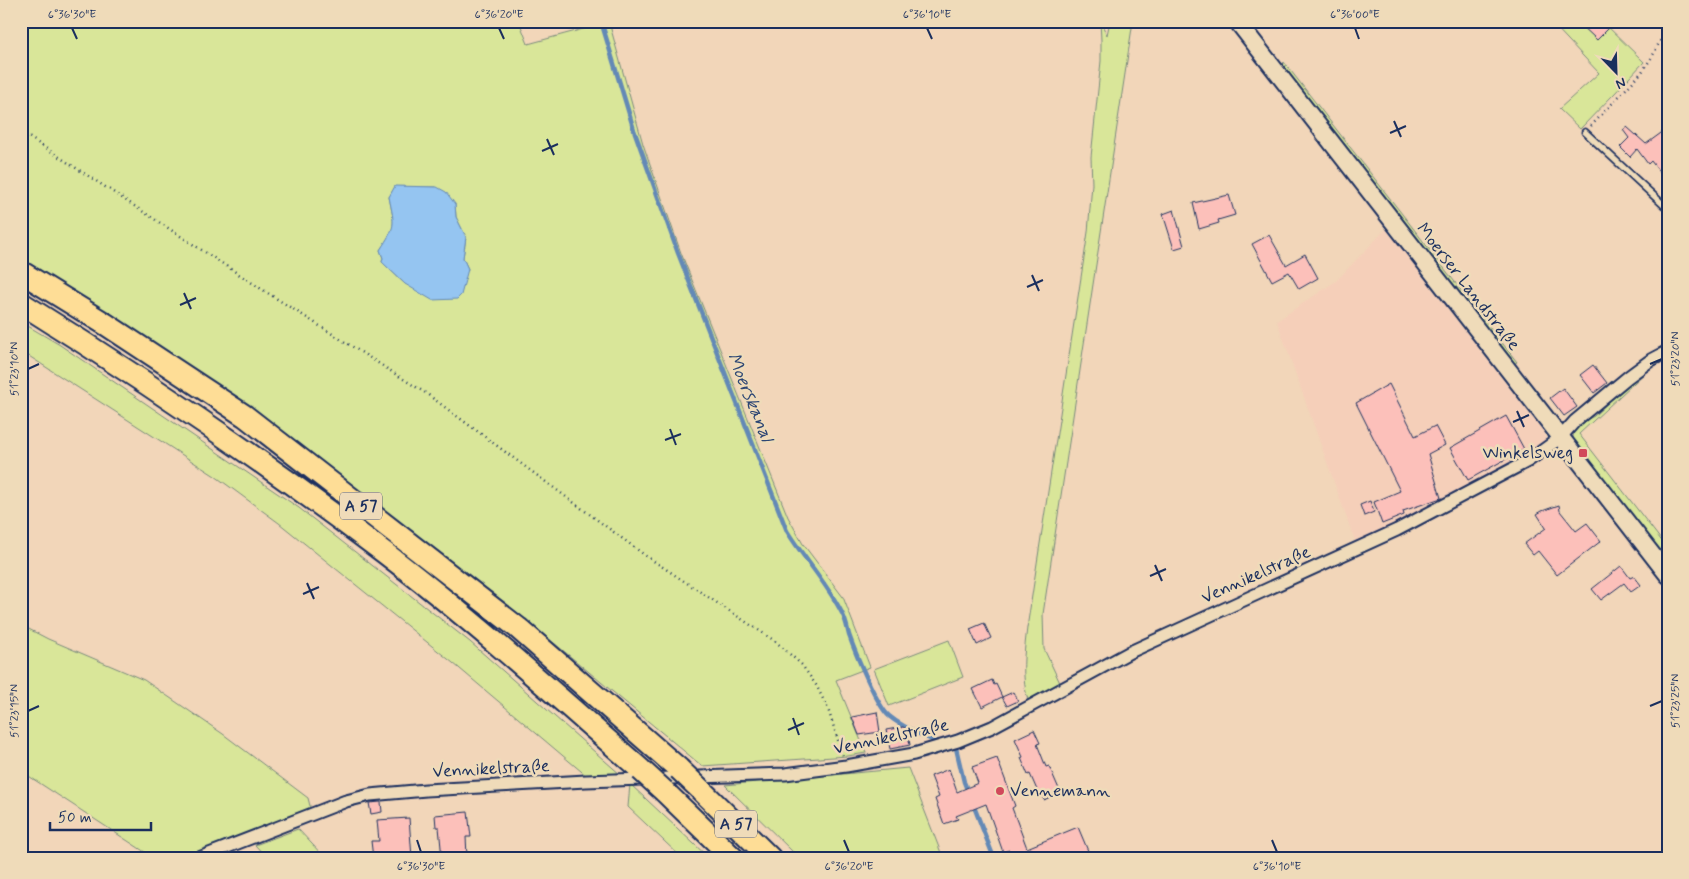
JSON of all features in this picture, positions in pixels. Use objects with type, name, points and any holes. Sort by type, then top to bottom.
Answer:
[{"type":"highway","name":"A 57","points":[[21,272],[107,325],[245,416],[518,628],[679,769],[770,858]]},
{"type":"highway","name":"A 57","points":[[21,303],[101,353],[231,441],[385,554],[500,646],[641,770],[733,858]]},
{"type":"main road","name":"Moerser Landstraße","points":[[1237,21],[1668,576]]},
{"type":"street","points":[[1560,438],[1575,421],[1628,377],[1651,360],[1668,351]]},
{"type":"street","name":"Vennikelstraße","points":[[199,858],[346,801],[370,796],[426,790],[586,781],[784,774],[846,766],[914,754],[936,748],[992,727],[1130,652],[1397,530],[1528,461],[1560,438]]},
{"type":"lane","points":[[1585,132],[1668,209]]},
{"type":"path","points":[[1585,132],[1642,72],[1668,25]]},
{"type":"path","points":[[21,132],[427,394],[646,556],[775,641],[802,665],[816,685],[828,708],[846,766]]},
{"type":"shaded area","points":[[1386,229],[1542,430],[1546,438],[1544,443],[1530,454],[1448,499],[1356,544],[1277,321],[1336,281]]},
{"type":"green space","points":[[21,21],[519,21],[528,44],[609,22],[643,144],[681,253],[788,517],[803,544],[843,597],[870,667],[836,680],[866,753],[848,756],[702,766],[524,618],[247,405],[21,262]],"holes":[[[395,187],[436,187],[455,204],[456,217],[466,237],[463,258],[468,269],[405,284],[382,262],[383,258],[380,250],[393,225],[393,214],[389,197]]]},
{"type":"green space","points":[[1100,21],[1107,35],[1110,21],[1133,21],[1043,614],[1044,649],[1061,685],[1028,700],[1024,673],[1027,628],[1088,232],[1092,184],[1091,157],[1101,61]]},
{"type":"green space","points":[[1554,21],[1602,21],[1644,62],[1580,129],[1559,109],[1599,73],[1552,23]]},
{"type":"green space","points":[[1284,62],[1517,362],[1511,366],[1281,67]]},
{"type":"green space","points":[[21,322],[60,345],[299,508],[470,642],[621,775],[588,777],[453,663],[279,523],[215,476],[21,351]]},
{"type":"green space","points":[[1646,367],[1648,370],[1579,434],[1668,549],[1668,564],[1573,446],[1574,430],[1582,422],[1594,416]]},
{"type":"green space","points":[[21,625],[48,639],[144,680],[223,734],[308,798],[310,806],[307,812],[242,839],[187,858],[154,858],[21,771]]},
{"type":"green space","points":[[949,640],[963,677],[889,706],[874,669]]},
{"type":"green space","points":[[908,768],[943,858],[799,858],[725,785]]},
{"type":"green space","points":[[630,784],[709,858],[682,858],[628,807]]},
{"type":"green space","points":[[298,829],[325,858],[267,858],[255,845]]},
{"type":"water","points":[[395,186],[437,187],[446,192],[455,204],[456,217],[466,237],[463,258],[468,269],[461,295],[457,299],[432,300],[405,284],[382,262],[383,258],[380,250],[393,225],[389,197]]},
{"type":"building","points":[[1577,21],[1616,21],[1597,40]]},
{"type":"building","points":[[1627,127],[1646,144],[1668,128],[1668,183],[1651,161],[1648,164],[1637,149],[1630,157],[1620,147],[1629,138],[1623,130]]},
{"type":"building","points":[[1229,195],[1235,215],[1218,220],[1219,223],[1199,229],[1193,203]]},
{"type":"building","points":[[1174,210],[1184,246],[1174,249],[1163,214]]},
{"type":"building","points":[[1269,235],[1286,265],[1305,254],[1318,278],[1299,289],[1289,272],[1272,281],[1252,244]]},
{"type":"building","points":[[1593,365],[1607,383],[1594,393],[1580,375]]},
{"type":"building","points":[[1389,384],[1415,436],[1435,426],[1445,445],[1428,454],[1441,498],[1403,511],[1404,515],[1382,524],[1374,502],[1400,491],[1356,403]]},
{"type":"building","points":[[1563,388],[1577,407],[1564,416],[1550,398]]},
{"type":"building","points":[[1506,416],[1524,449],[1468,480],[1450,448]]},
{"type":"building","points":[[1370,501],[1374,512],[1364,516],[1360,505]]},
{"type":"building","points":[[1559,505],[1560,511],[1576,531],[1587,523],[1601,541],[1557,575],[1538,551],[1533,555],[1524,544],[1546,528],[1537,514]]},
{"type":"building","points":[[1621,566],[1630,578],[1634,576],[1641,585],[1631,592],[1624,583],[1601,600],[1592,589]]},
{"type":"building","points":[[984,623],[991,638],[977,645],[970,629]]},
{"type":"building","points":[[992,680],[1002,697],[982,707],[973,689]]},
{"type":"building","points":[[1013,692],[1018,701],[1007,706],[1002,697]]},
{"type":"building","points":[[877,712],[880,732],[859,735],[852,717]]},
{"type":"building","points":[[903,727],[907,729],[910,745],[890,749],[886,730]]},
{"type":"building","points":[[1034,730],[1040,743],[1037,744],[1046,767],[1049,766],[1059,789],[1057,790],[1058,793],[1044,800],[1042,796],[1040,797],[1030,774],[1028,775],[1015,739]]},
{"type":"building","points":[[997,758],[1015,806],[1012,808],[1027,848],[1078,827],[1091,858],[1005,858],[1012,855],[1009,850],[1003,852],[986,804],[956,816],[958,819],[944,824],[935,799],[939,797],[931,776],[949,769],[957,792],[978,783],[972,767]]},
{"type":"building","points":[[381,802],[382,812],[371,814],[369,803]]},
{"type":"building","points":[[468,812],[471,837],[466,837],[467,856],[442,858],[439,827],[436,827],[435,815]]},
{"type":"building","points":[[409,818],[412,858],[373,858],[371,841],[379,841],[377,820]]},
{"type":"waterway","name":"Moerskanal","points":[[601,21],[634,130],[678,253],[787,531],[842,613],[861,665],[884,710],[900,724],[936,742]]},
{"type":"waterway","name":"Moerskanal","points":[[956,748],[968,792]]},
{"type":"waterway","name":"Moerskanal","points":[[973,804],[994,858]]},
{"type":"place","name":"Winkelsweg","points":[[1583,453]]},
{"type":"place","name":"Vennemann","points":[[1000,791]]}]
